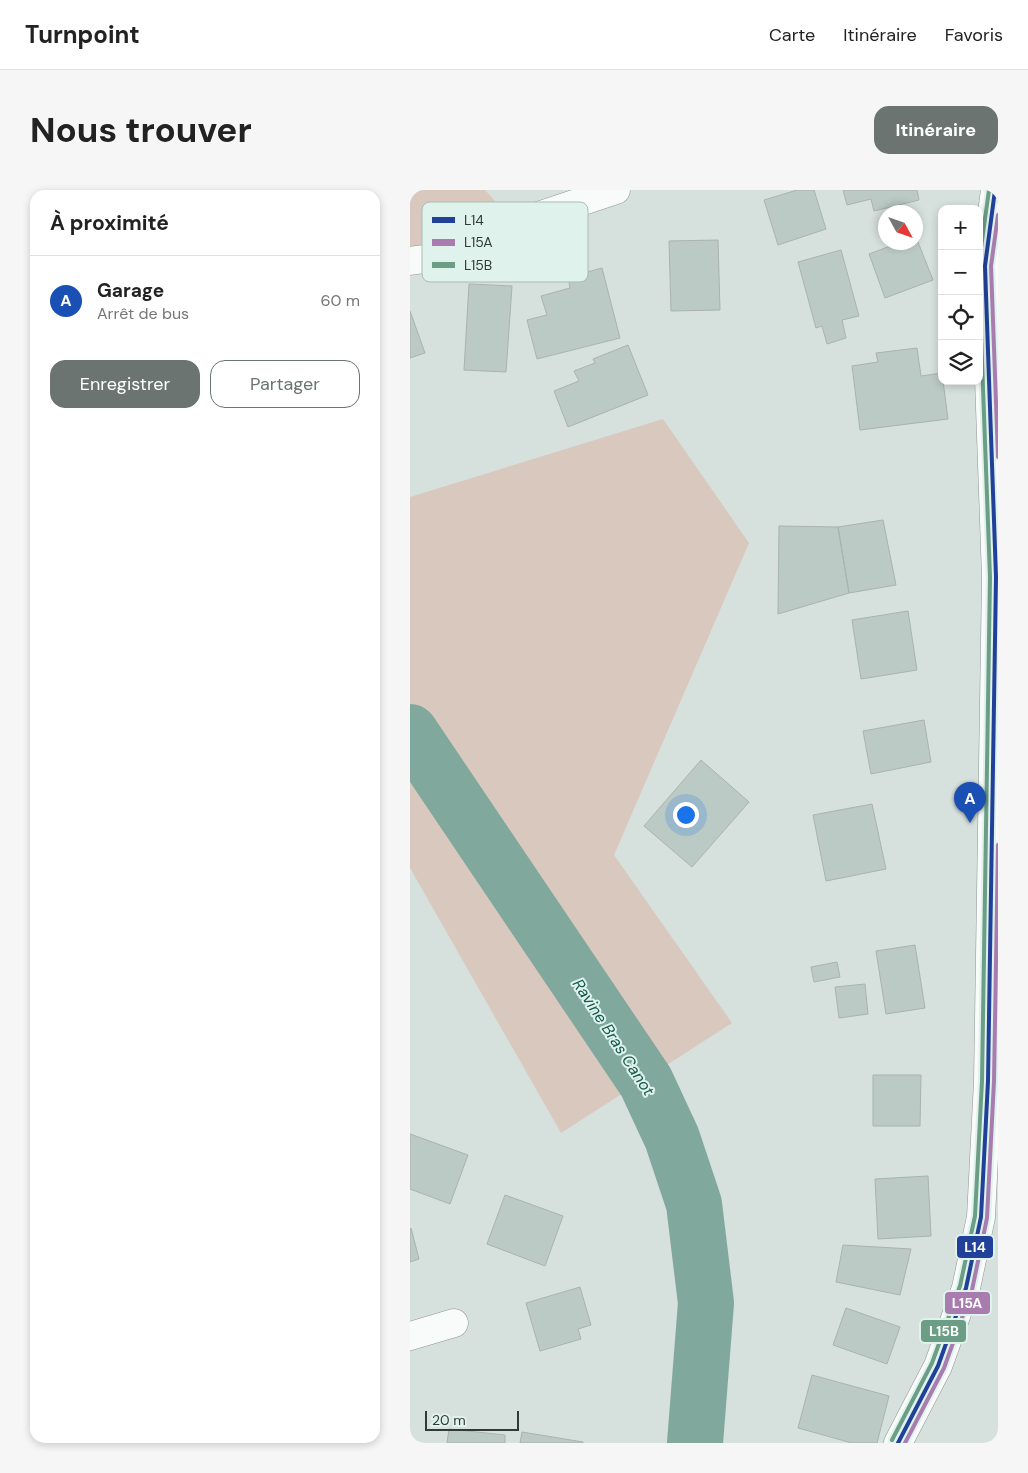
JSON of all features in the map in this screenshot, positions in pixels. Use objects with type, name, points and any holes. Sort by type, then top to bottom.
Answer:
[{"type":"street","points":[[580,202],[616,190]]},
{"type":"street","points":[[898,1443],[938,1366],[966,1288],[981,1217],[988,1071],[996,577],[985,266],[995,190]]},
{"type":"street","points":[[410,1336],[454,1324]]},
{"type":"shaded area","points":[[410,190],[485,190],[496,202],[422,202],[422,250],[410,256]]},
{"type":"shaded area","points":[[663,419],[749,543],[614,855],[732,1023],[561,1133],[410,868],[410,497]]},
{"type":"building","points":[[797,190],[814,190],[826,229],[778,245],[764,200]]},
{"type":"building","points":[[843,190],[917,190],[919,200],[899,205],[878,205],[878,210],[874,211],[871,199],[847,205]]},
{"type":"building","points":[[718,240],[720,310],[671,311],[669,241]]},
{"type":"building","points":[[841,250],[859,316],[842,320],[846,338],[827,344],[822,326],[816,328],[798,262]]},
{"type":"building","points":[[880,250],[921,250],[933,280],[885,298],[869,254]]},
{"type":"building","points":[[602,268],[620,338],[537,359],[527,320],[547,315],[541,296],[570,288],[569,282],[588,282],[588,272]]},
{"type":"building","points":[[469,284],[512,286],[506,372],[464,370]]},
{"type":"building","points":[[410,311],[425,353],[410,358]]},
{"type":"building","points":[[628,345],[648,395],[568,427],[554,391],[579,381],[574,371],[595,363],[593,359]]},
{"type":"building","points":[[917,348],[921,376],[938,374],[938,385],[944,385],[948,419],[860,430],[852,366],[878,362],[876,353]]},
{"type":"building","points":[[883,520],[896,585],[849,593],[838,527]]},
{"type":"building","points":[[779,526],[838,527],[849,593],[778,614]]},
{"type":"building","points":[[908,611],[917,670],[861,679],[852,620]]},
{"type":"building","points":[[924,720],[931,762],[871,774],[863,731]]},
{"type":"building","points":[[701,760],[749,802],[692,867],[644,826]]},
{"type":"building","points":[[872,804],[886,869],[826,881],[813,815]]},
{"type":"building","points":[[915,945],[925,1008],[886,1014],[876,951]]},
{"type":"building","points":[[837,962],[840,977],[814,982],[811,967]]},
{"type":"building","points":[[865,984],[868,1014],[839,1018],[835,987]]},
{"type":"building","points":[[873,1075],[921,1075],[920,1126],[873,1126]]},
{"type":"building","points":[[410,1134],[468,1155],[450,1204],[410,1189]]},
{"type":"building","points":[[928,1176],[931,1236],[878,1239],[875,1179]]},
{"type":"building","points":[[505,1195],[563,1216],[545,1266],[487,1244]]},
{"type":"building","points":[[410,1229],[419,1259],[410,1262]]},
{"type":"building","points":[[843,1245],[911,1249],[900,1295],[836,1282]]},
{"type":"building","points":[[580,1287],[591,1325],[578,1329],[581,1339],[540,1351],[526,1303]]},
{"type":"building","points":[[846,1308],[900,1327],[887,1364],[833,1345]]},
{"type":"building","points":[[812,1375],[889,1396],[877,1443],[852,1443],[798,1428]]},
{"type":"building","points":[[449,1429],[505,1435],[505,1443],[447,1443]]},
{"type":"building","points":[[522,1432],[583,1442],[583,1443],[520,1443]]},
{"type":"waterway","name":"Ravine Bras Canot","points":[[410,732],[646,1082],[672,1138],[694,1204],[706,1303],[695,1443]]},
{"type":"transit line","name":"L15B","points":[[981,250],[989,190]]},
{"type":"transit line","name":"L14","points":[[898,1443],[938,1366],[966,1288],[981,1217],[988,1081],[996,577],[985,266],[995,190]]},
{"type":"transit line","name":"L15A","points":[[998,215],[991,266],[998,457]]},
{"type":"transit line","name":"L15B","points":[[892,1440],[932,1363],[960,1286],[975,1216],[982,1081],[990,577],[980,295]]},
{"type":"transit line","name":"L15A","points":[[905,1443],[944,1368],[972,1290],[987,1218],[994,1081],[998,845]]},
{"type":"place","name":"Garage","points":[[970,823]]}]
